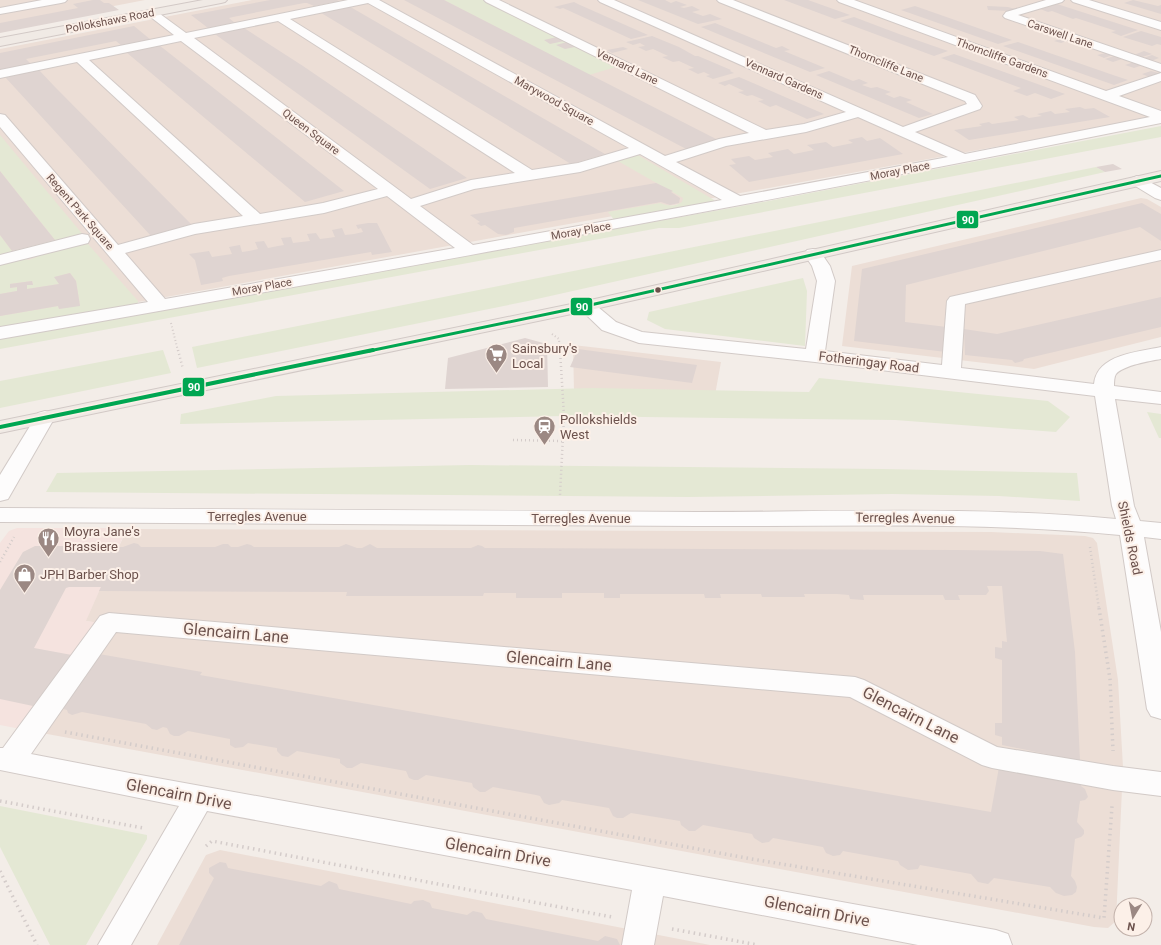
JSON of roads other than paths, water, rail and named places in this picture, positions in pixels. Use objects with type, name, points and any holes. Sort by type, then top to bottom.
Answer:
[{"type":"main road","name":"Pollokshaws Road","points":[[0,42],[221,0]]},
{"type":"main road","points":[[0,427],[586,306],[1161,176]]},
{"type":"street","points":[[0,11],[61,0]]},
{"type":"street","points":[[0,74],[365,0]]},
{"type":"street","name":"Marywood Square","points":[[371,0],[738,202]]},
{"type":"street","name":"Vennard Lane","points":[[490,0],[764,135]]},
{"type":"street","name":"Vennard Gardens","points":[[604,0],[965,159]]},
{"type":"street","name":"Thorncliffe Lane","points":[[723,0],[970,98],[975,106],[904,131]]},
{"type":"street","name":"Thorncliffe Gardens","points":[[843,0],[1106,96],[1161,118]]},
{"type":"street","name":"Carswell Lane","points":[[1058,0],[1010,14],[1009,16],[1161,68]]},
{"type":"street","points":[[1077,0],[1161,26]]},
{"type":"street","name":"Queen Square","points":[[152,13],[470,251]]},
{"type":"street","points":[[279,17],[529,175]]},
{"type":"street","points":[[80,58],[256,219]]},
{"type":"street","points":[[1106,96],[1161,76]]},
{"type":"street","points":[[664,161],[724,142],[806,128],[861,112]]},
{"type":"street","name":"Regent Park Square","points":[[0,118],[160,305]]},
{"type":"street","name":"Moray Place","points":[[0,333],[470,251],[738,202],[965,159],[1161,118]]},
{"type":"street","points":[[408,205],[471,186],[580,167],[642,149]]},
{"type":"street","points":[[1137,181],[1161,195]]},
{"type":"street","points":[[114,251],[194,229],[324,208],[389,190]]},
{"type":"street","points":[[0,260],[82,240]]},
{"type":"street","points":[[813,254],[821,266],[826,281],[815,356]]},
{"type":"street","points":[[952,372],[956,301],[1161,255]]},
{"type":"street","name":"Fotheringay Road","points":[[586,306],[609,326],[639,337],[952,372],[1161,398]]},
{"type":"street","name":"Shields Road","points":[[1161,353],[1116,365],[1107,372],[1104,380],[1104,391],[1120,490],[1123,506],[1131,528],[1161,709]]},
{"type":"street","points":[[2,490],[45,417]]},
{"type":"street","name":"Terregles Avenue","points":[[0,514],[765,519],[888,517],[1025,520],[1161,531]]},
{"type":"street","name":"Glencairn Lane","points":[[5,760],[35,726],[109,622],[855,686],[992,757],[1113,778],[1161,784]]},
{"type":"street","name":"Glencairn Drive","points":[[5,760],[199,798],[996,945]]},
{"type":"street","points":[[114,945],[199,798]]},
{"type":"street","points":[[640,934],[650,880]]},
{"type":"place","name":"Sainsbury's Local","points":[[497,374]]},
{"type":"place","name":"Pollokshields West","points":[[544,446]]},
{"type":"place","name":"Moyra Jane's Brassiere","points":[[48,558]]},
{"type":"place","name":"JPH Barber Shop","points":[[25,594]]}]
